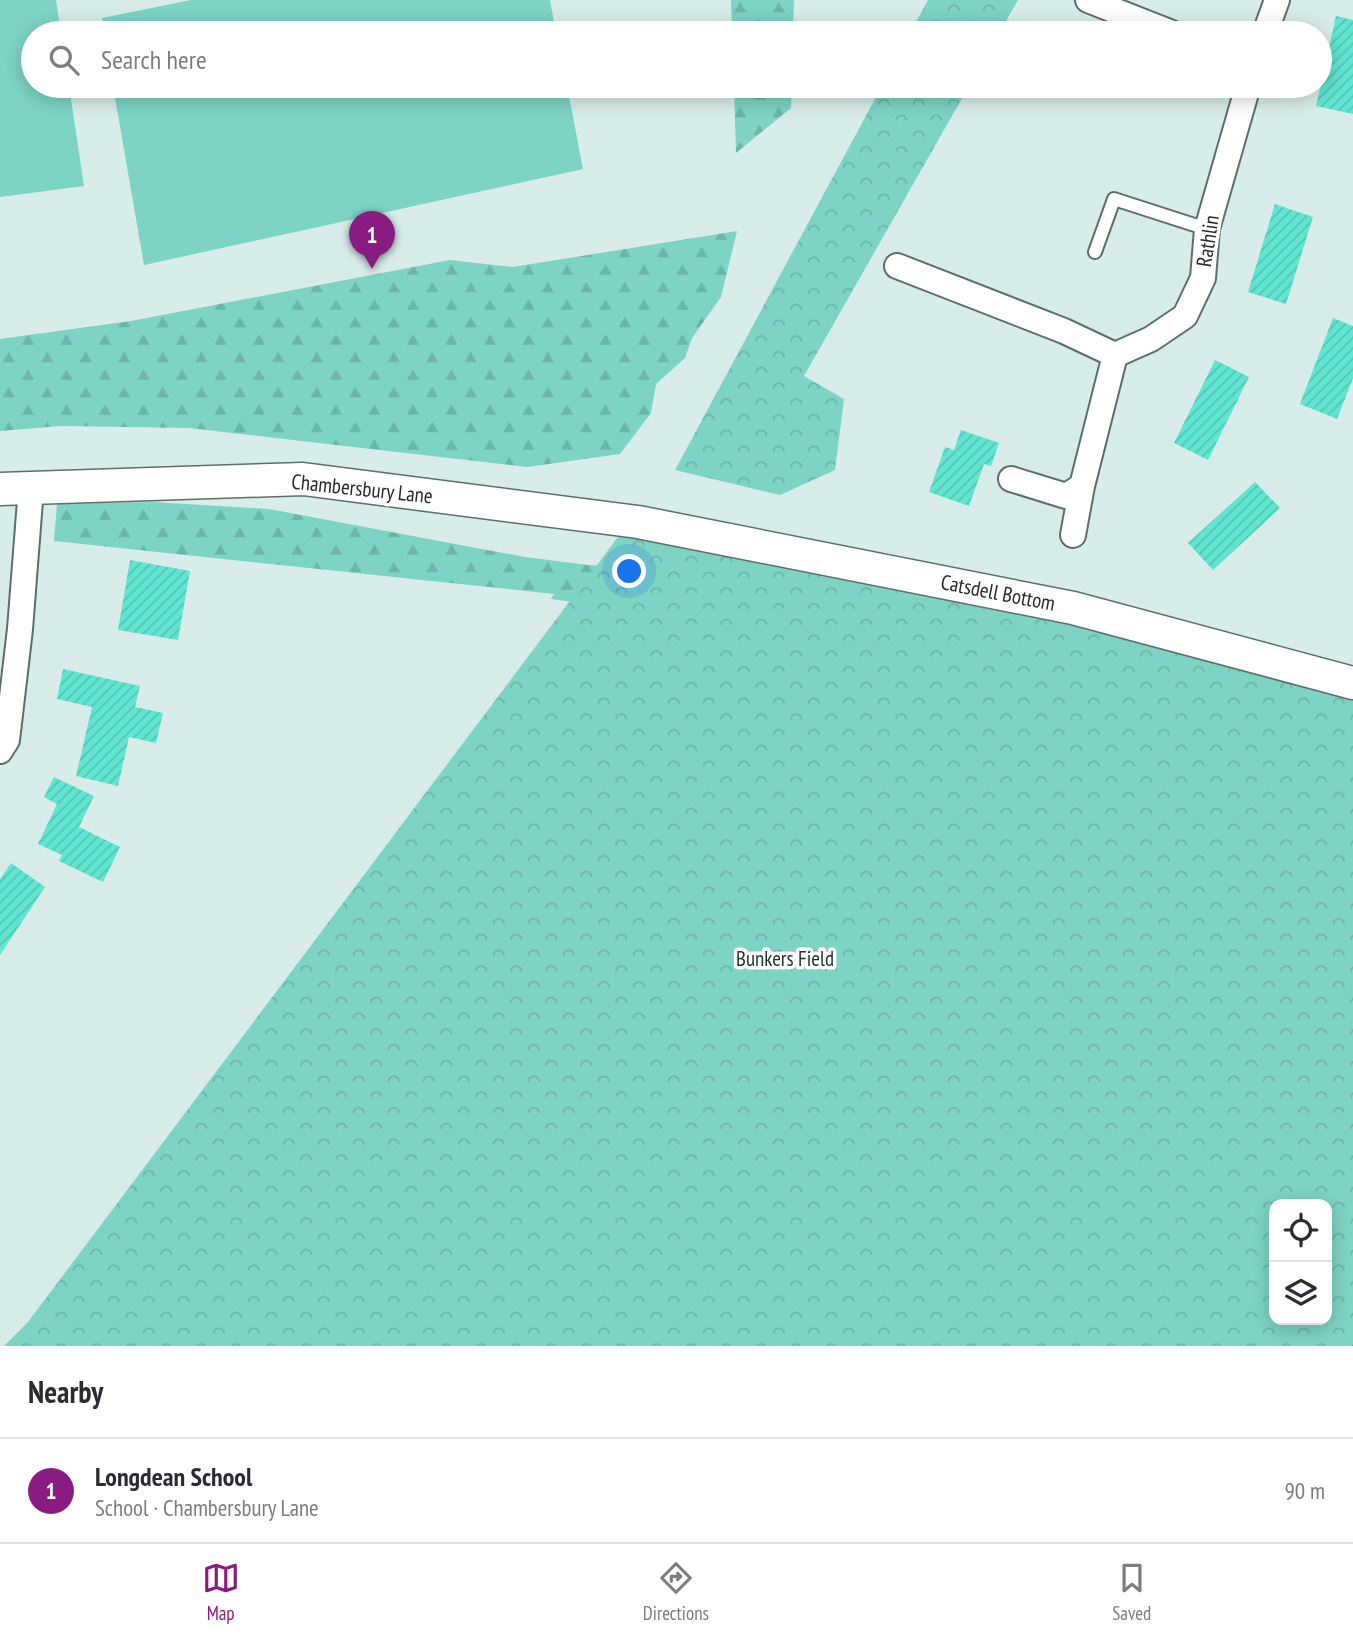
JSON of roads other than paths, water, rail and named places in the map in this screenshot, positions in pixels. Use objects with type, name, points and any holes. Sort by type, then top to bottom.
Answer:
[{"type":"street","points":[[1088,0],[1141,21]]},
{"type":"street","points":[[1269,21],[1277,0]]},
{"type":"street","name":"Rathlin","points":[[1115,355],[1151,340],[1185,316],[1203,278],[1207,229],[1245,98]]},
{"type":"street","points":[[897,266],[1064,331],[1115,355],[1082,486],[1073,535]]},
{"type":"street","points":[[1011,479],[1066,496],[1082,486]]},
{"type":"street","name":"Chambersbury Lane","points":[[15,489],[303,480],[638,522]]},
{"type":"street","points":[[0,751],[7,740],[20,629],[15,489]]},
{"type":"street","name":"Catsdell Bottom","points":[[638,522],[1073,608],[1353,683]]},
{"type":"lane","points":[[1095,252],[1114,199],[1207,229]]},
{"type":"place","name":"Longdean School","points":[[372,269]]},
{"type":"park label","name":"Bunkers Field","points":[[785,959]]}]
